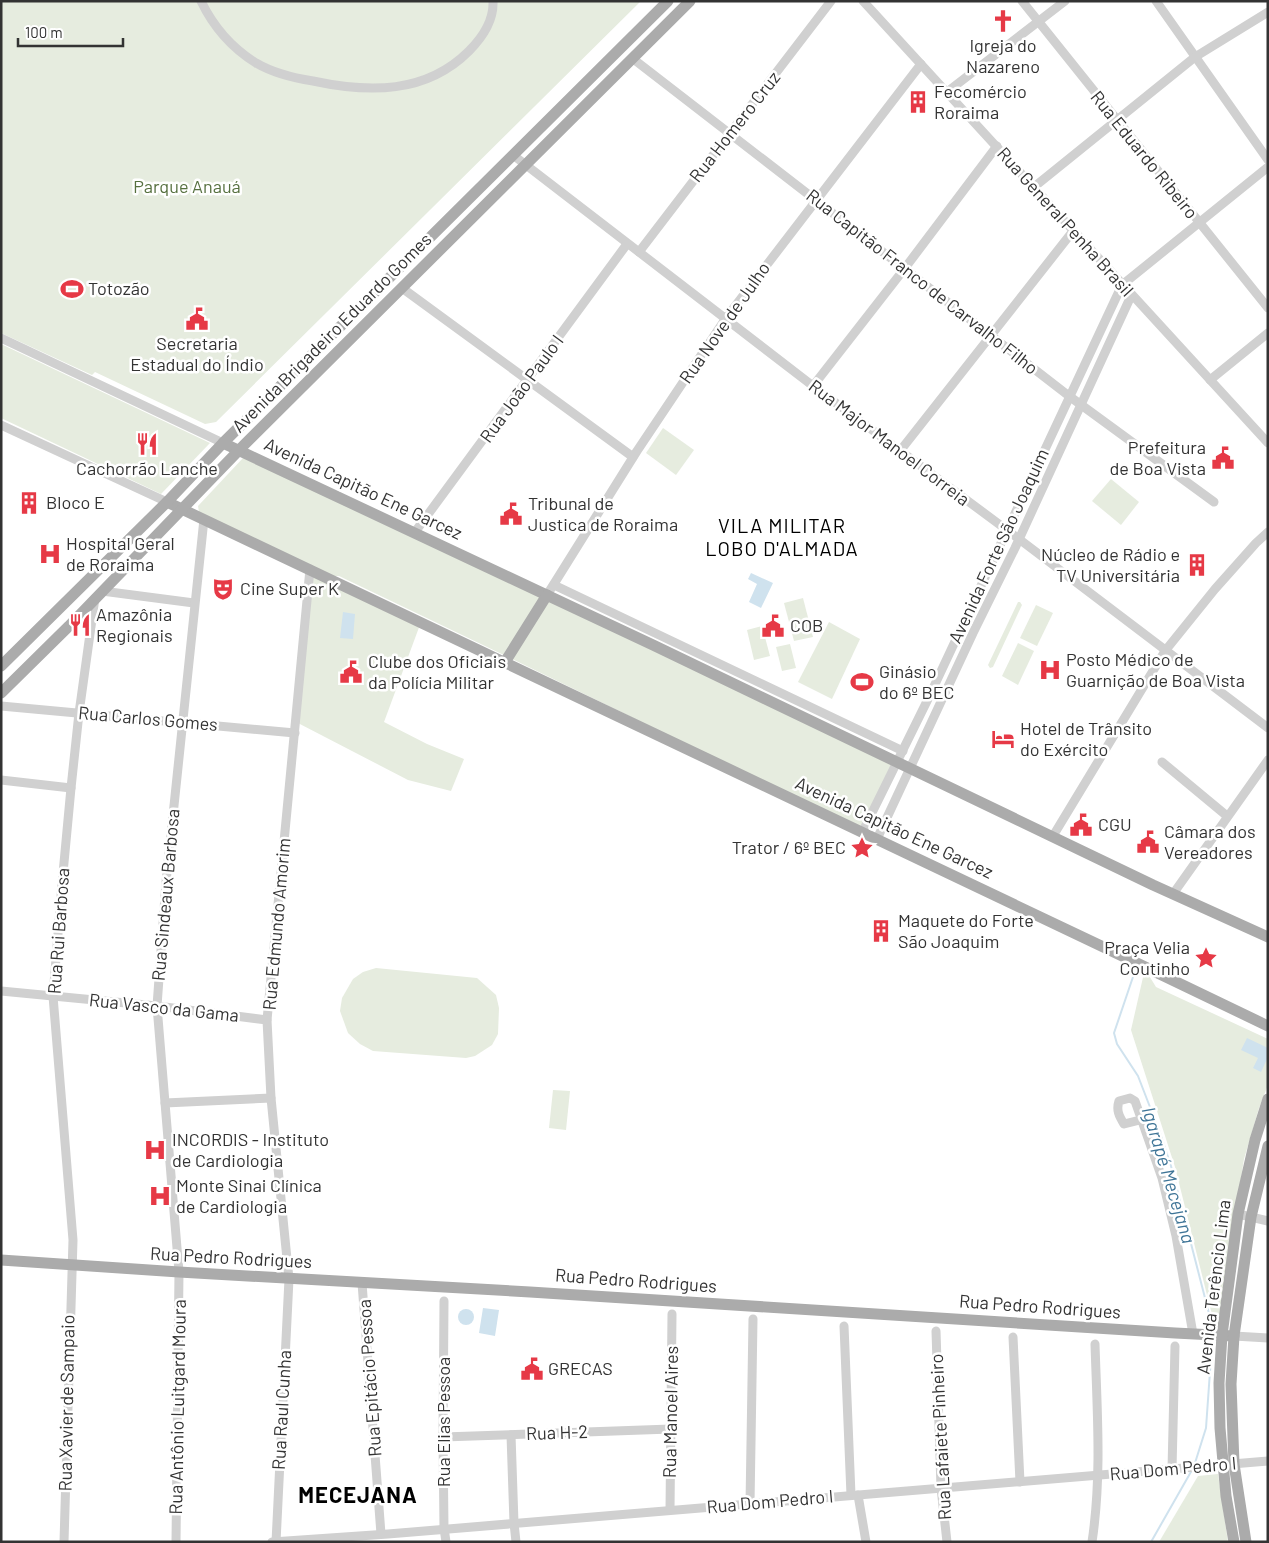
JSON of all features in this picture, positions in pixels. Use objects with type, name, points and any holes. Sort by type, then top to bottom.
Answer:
[{"type":"main road","name":"Avenida Brigadeiro Eduardo Gomes","points":[[1,666],[60,610],[223,443],[668,1]]},
{"type":"main road","name":"Avenida Brigadeiro Eduardo Gomes","points":[[1,692],[69,626],[239,450],[690,1]]},
{"type":"main road","name":"Avenida Capitão Ene Garcez","points":[[223,443],[547,595],[900,756],[909,768],[1173,894],[1268,937]]},
{"type":"main road","name":"Avenida Capitão Ene Garcez","points":[[167,502],[1268,1026]]},
{"type":"main road","points":[[505,662],[547,595]]},
{"type":"main road","points":[[60,610],[52,622],[53,628],[59,631],[69,626]]},
{"type":"main road","points":[[34,634],[45,628],[51,629],[53,636],[48,646]]},
{"type":"main road","name":"Avenida Terêncio Lima","points":[[1234,1542],[1228,1464],[1231,1384],[1225,1335],[1238,1214],[1255,1140],[1268,1099]]},
{"type":"main road","name":"Avenida Terêncio Lima","points":[[1225,1335],[1268,1146]]},
{"type":"main road","name":"Rua Pedro Rodrigues","points":[[1,1260],[1225,1335]]},
{"type":"main road","name":"Avenida Terêncio Lima","points":[[1228,1464],[1246,1542]]},
{"type":"street","points":[[201,1],[206,13],[220,32],[236,48],[256,63],[285,76],[325,84],[383,89],[397,88],[427,79],[462,58],[489,24],[493,13],[493,1]]},
{"type":"street","name":"Rua Homero Cruz","points":[[639,252],[831,1]]},
{"type":"street","name":"Rua General Penha Brasil","points":[[864,1],[1131,296],[1268,443]]},
{"type":"street","name":"Rua Eduardo Ribeiro","points":[[1022,1],[1268,308]]},
{"type":"street","points":[[948,92],[1065,1]]},
{"type":"street","points":[[1156,1],[1268,160]]},
{"type":"street","points":[[1034,187],[1195,57],[1268,12]]},
{"type":"street","name":"Rua Capitão Franco de Carvalho Filho","points":[[632,58],[1069,396],[1214,502]]},
{"type":"street","name":"Rua Nove de Julho","points":[[547,595],[633,457],[726,318],[921,64]]},
{"type":"street","points":[[813,386],[997,146]]},
{"type":"street","name":"Rua Major Manoel Correia","points":[[513,155],[813,386],[1268,728]]},
{"type":"street","points":[[1122,285],[1268,167]]},
{"type":"street","points":[[900,451],[1072,231]]},
{"type":"street","name":"Rua João Paulo I","points":[[415,532],[627,244]]},
{"type":"street","name":"Avenida Forte São Joaquim","points":[[862,833],[961,628],[1122,285]]},
{"type":"street","points":[[402,288],[633,457]]},
{"type":"street","name":"Avenida Forte São Joaquim","points":[[876,839],[1019,539],[1131,296]]},
{"type":"street","points":[[1210,380],[1268,333]]},
{"type":"street","name":"Avenida Capitão Ene Garcez","points":[[1,338],[223,443]]},
{"type":"street","name":"Avenida Capitão Ene Garcez","points":[[1,424],[167,502]]},
{"type":"street","name":"Rua Sindeaux Barbosa","points":[[179,1272],[164,1103],[158,1006],[166,882],[204,519]]},
{"type":"street","points":[[1053,836],[1165,651],[1215,589],[1268,532]]},
{"type":"street","name":"Rua Edmundo Amorim","points":[[289,1278],[271,1098],[267,1020],[310,569]]},
{"type":"street","name":"Avenida Capitão Ene Garcez","points":[[554,585],[900,756]]},
{"type":"street","points":[[99,595],[194,603]]},
{"type":"street","name":"Rua Rui Barbosa","points":[[71,1265],[71,1206],[54,996],[79,713],[99,595]]},
{"type":"street","points":[[961,628],[973,633]]},
{"type":"street","name":"Rua Carlos Gomes","points":[[1,706],[295,733]]},
{"type":"street","points":[[912,731],[924,737]]},
{"type":"street","points":[[1173,894],[1268,760]]},
{"type":"street","points":[[1162,762],[1227,816]]},
{"type":"street","points":[[1,780],[71,788]]},
{"type":"street","name":"Rua Vasco da Gama","points":[[1,991],[158,1006],[267,1020]]},
{"type":"street","points":[[164,1103],[271,1098]]},
{"type":"street","points":[[1140,1120],[1159,1170],[1176,1236],[1195,1334]]},
{"type":"street","points":[[1238,1214],[1268,1221]]},
{"type":"street","name":"Rua Xavier de Sampaio","points":[[64,1542],[71,1265]]},
{"type":"street","name":"Rua Antônio Luitgard Moura","points":[[176,1542],[179,1272]]},
{"type":"street","name":"Rua Raul Cunha","points":[[276,1542],[289,1278]]},
{"type":"street","name":"Rua Epitácio Pessoa","points":[[362,1283],[382,1534]]},
{"type":"street","name":"Rua Elias Pessoa","points":[[444,1301],[443,1436],[444,1528],[446,1542]]},
{"type":"street","name":"Rua Manoel Aires","points":[[670,1510],[672,1314]]},
{"type":"street","points":[[750,1504],[753,1319]]},
{"type":"street","points":[[844,1326],[855,1495],[866,1542]]},
{"type":"street","name":"Rua Lafaiete Pinheiro","points":[[936,1331],[941,1488],[948,1542]]},
{"type":"street","name":"Rua Pedro Rodrigues","points":[[1225,1335],[1268,1338]]},
{"type":"street","points":[[1013,1337],[1020,1482]]},
{"type":"street","points":[[1092,1542],[1096,1516],[1098,1475],[1095,1344]]},
{"type":"street","points":[[1175,1346],[1176,1469]]},
{"type":"street","name":"Rua H-2","points":[[443,1436],[671,1429]]},
{"type":"street","points":[[512,1435],[516,1542]]},
{"type":"street","name":"Rua Dom Pedro I","points":[[272,1542],[1268,1461]]},
{"type":"green space","name":"Parque Anauá","points":[[1,1],[641,1],[216,422],[205,424],[95,372],[92,375],[1,333]]},
{"type":"green space","points":[[1,344],[210,443],[161,494],[1,418]]},
{"type":"green space","points":[[663,428],[694,450],[676,475],[646,453]]},
{"type":"green space","points":[[243,458],[898,761],[862,833],[536,671],[339,576],[332,576],[199,512],[198,506]]},
{"type":"green space","points":[[1111,479],[1139,502],[1121,525],[1092,501]]},
{"type":"green space","name":"Clube dos Oficiais da Polícia Militar","points":[[310,569],[421,622],[384,722],[427,744],[464,759],[451,791],[408,780],[296,722]]},
{"type":"green space","points":[[803,598],[813,637],[794,641],[784,603]]},
{"type":"green space","points":[[1018,602],[1022,605],[993,667],[990,668],[988,665]]},
{"type":"green space","points":[[1036,605],[1053,613],[1037,646],[1020,638]]},
{"type":"green space","points":[[829,622],[860,639],[832,699],[798,682]]},
{"type":"green space","points":[[762,626],[770,656],[754,660],[747,630]]},
{"type":"green space","points":[[1018,643],[1034,651],[1018,685],[1002,676]]},
{"type":"green space","points":[[790,644],[796,668],[782,671],[776,647]]},
{"type":"green space","points":[[376,968],[477,978],[496,995],[499,1008],[498,1034],[492,1045],[475,1056],[466,1058],[373,1051],[360,1044],[348,1033],[340,1011],[342,998],[353,979],[363,972]]},
{"type":"green space","points":[[1144,973],[1148,974],[1156,987],[1268,1039],[1268,1085],[1244,1159],[1218,1327],[1215,1327],[1175,1167],[1131,1030]]},
{"type":"green space","points":[[553,1090],[570,1091],[566,1130],[549,1128]]},
{"type":"green space","points":[[1218,1474],[1228,1542],[1159,1542],[1198,1476]]},
{"type":"water","points":[[751,573],[773,583],[761,608],[749,602],[757,584],[748,579]]},
{"type":"water","points":[[343,612],[355,614],[353,639],[340,638]]},
{"type":"water","points":[[1247,1038],[1268,1048],[1268,1057],[1261,1072],[1253,1068],[1258,1058],[1241,1050]]},
{"type":"water","points":[[483,1308],[499,1310],[495,1336],[479,1333]]},
{"type":"water","points":[[463,1309],[469,1309],[474,1314],[472,1323],[463,1325],[458,1320],[458,1314]]},
{"type":"waterway","name":"Igarapé Mecejana","points":[[1135,971],[1114,1033],[1117,1044],[1138,1076],[1160,1133],[1171,1166],[1213,1329]]},
{"type":"waterway","name":"Igarapé Mecejana","points":[[1195,1463],[1206,1428],[1212,1343]]},
{"type":"waterway","name":"Igarapé Mecejana","points":[[1151,1542],[1192,1470]]},
{"type":"place","name":"Igreja do Nazareno","points":[[1003,21]]},
{"type":"place","name":"Fecomércio Roraima","points":[[918,102]]},
{"type":"place","name":"Totozão","points":[[72,289]]},
{"type":"place","name":"Secretaria Estadual do Índio","points":[[197,319]]},
{"type":"place","name":"Cachorrão Lanche","points":[[147,444]]},
{"type":"place","name":"Prefeitura de Boa Vista","points":[[1223,458]]},
{"type":"place","name":"Bloco E","points":[[29,503]]},
{"type":"place","name":"Tribunal de Justica de Roraima","points":[[511,514]]},
{"type":"place","name":"Hospital Geral de Roraima","points":[[50,554]]},
{"type":"place","name":"Núcleo de Rádio e TV Universitária","points":[[1197,565]]},
{"type":"place","name":"Cine Super K","points":[[223,589]]},
{"type":"place","name":"Amazônia Regionais","points":[[80,625]]},
{"type":"place","name":"COB","points":[[773,626]]},
{"type":"place","name":"Posto Médico de Guarnição de Boa Vista","points":[[1050,670]]},
{"type":"place","name":"Clube dos Oficiais da Polícia Militar","points":[[351,672]]},
{"type":"place","name":"Ginásio do 6º BEC","points":[[862,682]]},
{"type":"place","name":"Hotel de Trânsito do Exército","points":[[1003,739]]},
{"type":"place","name":"CGU","points":[[1081,825]]},
{"type":"place","name":"Câmara dos Vereadores","points":[[1148,842]]},
{"type":"place","name":"Trator / 6º BEC","points":[[862,848]]},
{"type":"place","name":"Maquete do Forte São Joaquim","points":[[881,931]]},
{"type":"place","name":"Praça Velia Coutinho","points":[[1206,958]]},
{"type":"place","name":"INCORDIS - Instituto de Cardiologia","points":[[155,1150]]},
{"type":"place","name":"Monte Sinai Clínica de Cardiologia","points":[[160,1196]]},
{"type":"place","name":"GRECAS","points":[[532,1369]]},
{"type":"district","name":"VILA MILITAR LOBO D'ALMADA","points":[[782,538]]},
{"type":"district","name":"MECEJANA","points":[[358,1495]]}]
